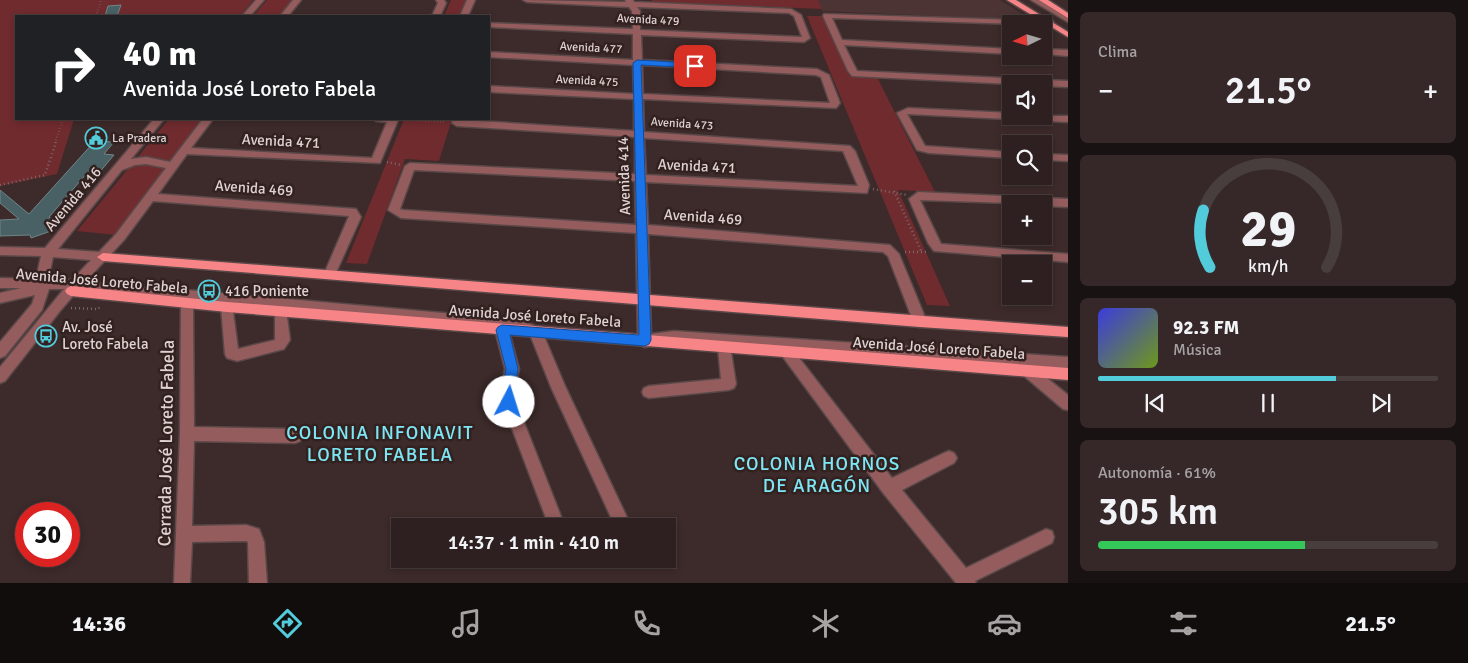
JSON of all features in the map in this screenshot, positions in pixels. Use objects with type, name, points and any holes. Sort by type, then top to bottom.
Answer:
[{"type":"main road","points":[[1011,0],[1036,15]]},
{"type":"main road","points":[[1043,0],[1068,16]]},
{"type":"main road","points":[[1052,24],[1068,35]]},
{"type":"main road","name":"Avenida José Loreto Fabela","points":[[103,257],[1068,332]]},
{"type":"main road","name":"Avenida José Loreto Fabela","points":[[73,288],[227,308],[1068,374]]},
{"type":"street","points":[[247,15],[260,0]]},
{"type":"street","points":[[285,15],[297,0]]},
{"type":"street","points":[[436,15],[442,3],[441,0]]},
{"type":"street","points":[[464,15],[471,0]]},
{"type":"street","points":[[527,0],[637,4]]},
{"type":"street","points":[[1035,0],[1068,20]]},
{"type":"street","name":"Avenida 479","points":[[490,26],[805,39],[797,15],[793,12],[637,4]]},
{"type":"street","name":"Avenida 414","points":[[637,4],[637,96],[645,340]]},
{"type":"street","points":[[1002,21],[827,16],[854,73],[1068,84]]},
{"type":"street","points":[[839,42],[1002,51]]},
{"type":"street","points":[[1052,52],[1068,53]]},
{"type":"street","name":"Avenida 477","points":[[490,55],[812,71],[825,75],[835,103],[833,106]]},
{"type":"street","name":"Avenida 475","points":[[490,89],[833,106]]},
{"type":"street","points":[[1002,116],[902,112],[921,148],[1002,154]]},
{"type":"street","points":[[1052,118],[1068,119]]},
{"type":"street","name":"Avenida 416","points":[[48,253],[65,230],[158,120]]},
{"type":"street","points":[[0,377],[55,307],[103,257],[207,120]]},
{"type":"street","points":[[376,161],[393,120]]},
{"type":"street","name":"Avenida 473","points":[[458,121],[846,148],[850,152],[863,189]]},
{"type":"street","name":"Avenida 471","points":[[184,151],[376,161]]},
{"type":"street","points":[[1052,157],[1068,158]]},
{"type":"street","points":[[117,169],[126,164],[145,160],[162,162],[172,167]]},
{"type":"street","name":"Avenida 471","points":[[410,166],[863,189]]},
{"type":"street","name":"Avenida 469","points":[[410,166],[394,208],[395,212],[642,229],[890,250]]},
{"type":"street","name":"Avenida 469","points":[[150,197],[340,210],[354,213],[355,218],[330,274]]},
{"type":"street","points":[[1068,203],[914,197],[914,201],[938,248],[1068,258]]},
{"type":"street","name":"Avenida José Loreto Fabela","points":[[0,251],[22,250],[103,257]]},
{"type":"street","points":[[890,250],[920,322]]},
{"type":"street","points":[[0,352],[37,306],[39,288],[48,253]]},
{"type":"street","points":[[0,283],[39,288],[73,288],[517,324],[536,333],[558,387],[619,518]]},
{"type":"street","points":[[0,298],[39,288]]},
{"type":"street","name":"Avenida José Loreto Fabela","points":[[0,289],[39,288]]},
{"type":"street","name":"Cerrada José Loreto Fabela","points":[[182,582],[187,434],[187,304]]},
{"type":"street","points":[[227,308],[232,354],[236,355],[279,345],[283,340],[282,312]]},
{"type":"street","points":[[502,330],[512,369],[507,393],[509,402],[554,518]]},
{"type":"street","points":[[645,340],[674,336],[1068,363]]},
{"type":"street","points":[[649,392],[729,384],[725,348]]},
{"type":"street","points":[[788,353],[890,488],[965,581],[1046,538]]},
{"type":"street","points":[[1028,371],[1068,404]]},
{"type":"street","points":[[187,434],[295,436]]},
{"type":"street","points":[[890,488],[948,458]]},
{"type":"street","points":[[184,534],[246,533],[253,536],[256,542],[258,583]]},
{"type":"path","points":[[96,15],[101,0]]},
{"type":"path","points":[[0,185],[44,175],[63,120]]},
{"type":"path","points":[[393,120],[458,121]]},
{"type":"path","points":[[376,161],[410,166]]},
{"type":"path","points":[[863,189],[894,191],[914,197]]},
{"type":"path","points":[[894,191],[922,253]]},
{"type":"path","points":[[890,250],[922,253],[938,248]]},
{"type":"path","points":[[66,307],[98,309]]},
{"type":"shaded area","points":[[0,0],[253,0],[241,15],[15,15],[15,120],[74,120],[57,174],[0,186]]},
{"type":"shaded area","points":[[267,0],[295,0],[283,15],[254,15]]},
{"type":"shaded area","points":[[451,0],[466,0],[460,15],[444,15]]},
{"type":"shaded area","points":[[652,0],[818,0],[822,9],[652,2]]},
{"type":"shaded area","points":[[818,0],[1000,0],[1023,15],[1002,15],[1002,19],[822,11]]},
{"type":"shaded area","points":[[807,16],[823,16],[849,75],[877,77],[935,192],[898,190],[950,306],[927,305]]},
{"type":"shaded area","points":[[168,120],[203,120],[116,235],[77,231]]},
{"type":"shaded area","points":[[404,120],[452,120],[439,161],[405,159],[367,264],[346,263]]},
{"type":"building","points":[[121,5],[117,15],[105,15],[108,6]]},
{"type":"building","points":[[95,141],[114,142],[104,154],[114,155],[98,174],[87,173],[49,217],[59,224],[51,231],[31,238],[30,235],[0,236],[0,220],[19,219],[0,203],[0,190],[29,214]]},
{"type":"place","name":"La Pradera","points":[[96,138]]},
{"type":"place","name":"416 Poniente","points":[[209,291]]},
{"type":"place","name":"Av. José Loreto Fabela","points":[[46,336]]},
{"type":"district","name":"COLONIA INFONAVIT LORETO FABELA","points":[[380,444]]},
{"type":"district","name":"COLONIA HORNOS DE ARAGÓN","points":[[817,475]]},
{"type":"route","points":[[509,402],[507,393],[512,369],[502,330],[645,340],[637,63],[695,66]]}]
